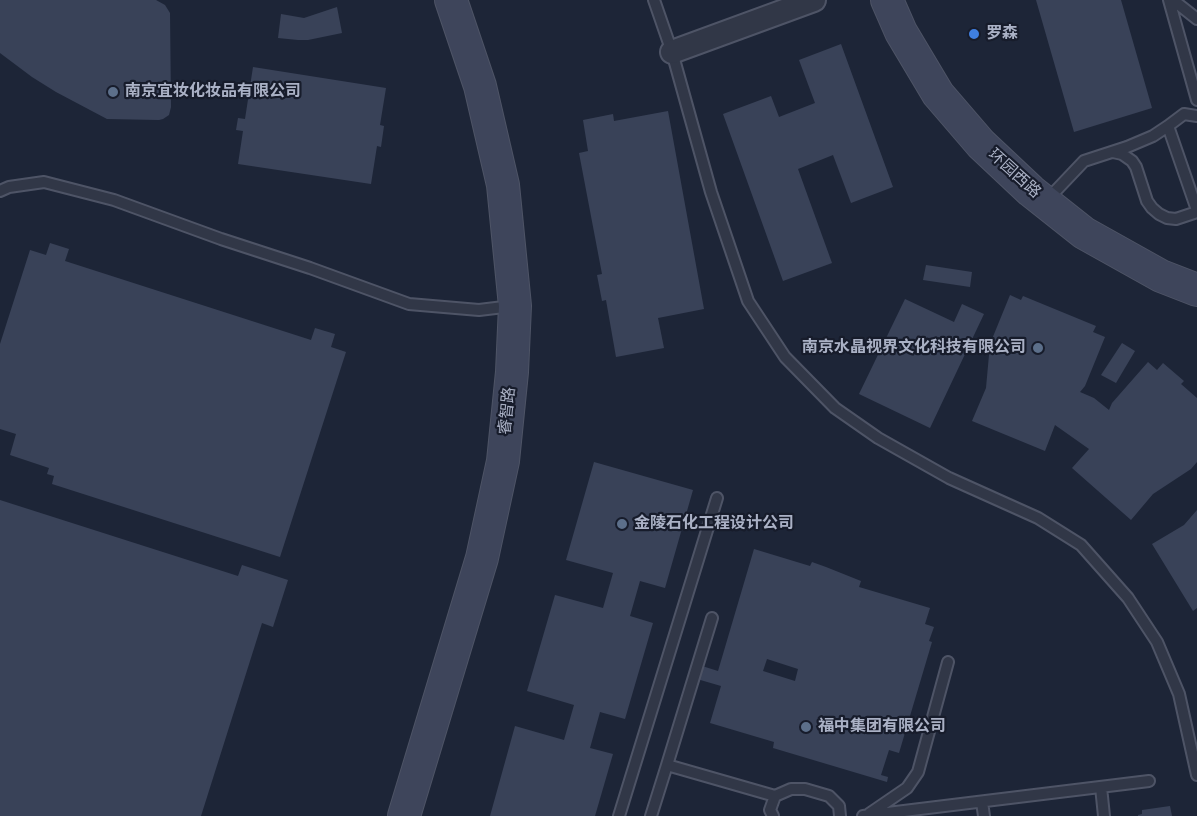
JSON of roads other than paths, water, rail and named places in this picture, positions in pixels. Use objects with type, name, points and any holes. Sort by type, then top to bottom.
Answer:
[{"type":"street","name":"睿智路","points":[[404,816],[482,558],[503,461],[512,372],[515,306],[503,184],[480,86],[452,0]]},
{"type":"street","points":[[672,52],[814,0]]},
{"type":"street","name":"环园西路","points":[[887,0],[901,32],[938,94],[981,144],[1031,191],[1084,233],[1161,276],[1197,290]]},
{"type":"lane","points":[[654,0],[672,52],[711,192],[748,301],[785,357],[835,408],[878,438],[949,478],[1038,518],[1081,545],[1128,598],[1157,642],[1179,694],[1197,775]]},
{"type":"lane","points":[[1171,0],[1197,19]]},
{"type":"lane","points":[[1171,0],[1197,100]]},
{"type":"lane","points":[[1045,202],[1084,161],[1153,136],[1184,114],[1197,116]]},
{"type":"lane","points":[[1110,152],[1122,154],[1132,161],[1147,201],[1159,214],[1176,219],[1197,211],[1168,126]]},
{"type":"lane","points":[[0,191],[9,187],[44,183],[114,200],[409,304],[479,310],[515,306]]},
{"type":"lane","points":[[619,816],[717,498]]},
{"type":"lane","points":[[651,816],[711,618]]},
{"type":"lane","points":[[865,816],[906,788],[918,772],[948,662]]},
{"type":"lane","points":[[667,765],[775,796],[791,789],[805,789],[829,796],[839,806],[840,816]]},
{"type":"lane","points":[[865,816],[1149,781]]},
{"type":"lane","points":[[1101,787],[1104,816]]},
{"type":"lane","points":[[773,816],[770,810],[775,796]]},
{"type":"lane","points":[[982,802],[984,816]]},
{"type":"place","name":"罗森","points":[[974,34]]},
{"type":"place","name":"南京宜妆化妆品有限公司","points":[[113,92]]},
{"type":"place","name":"南京水晶视界文化科技有限公司","points":[[1038,348]]},
{"type":"place","name":"金陵石化工程设计公司","points":[[622,524]]},
{"type":"place","name":"福中集团有限公司","points":[[806,727]]}]
